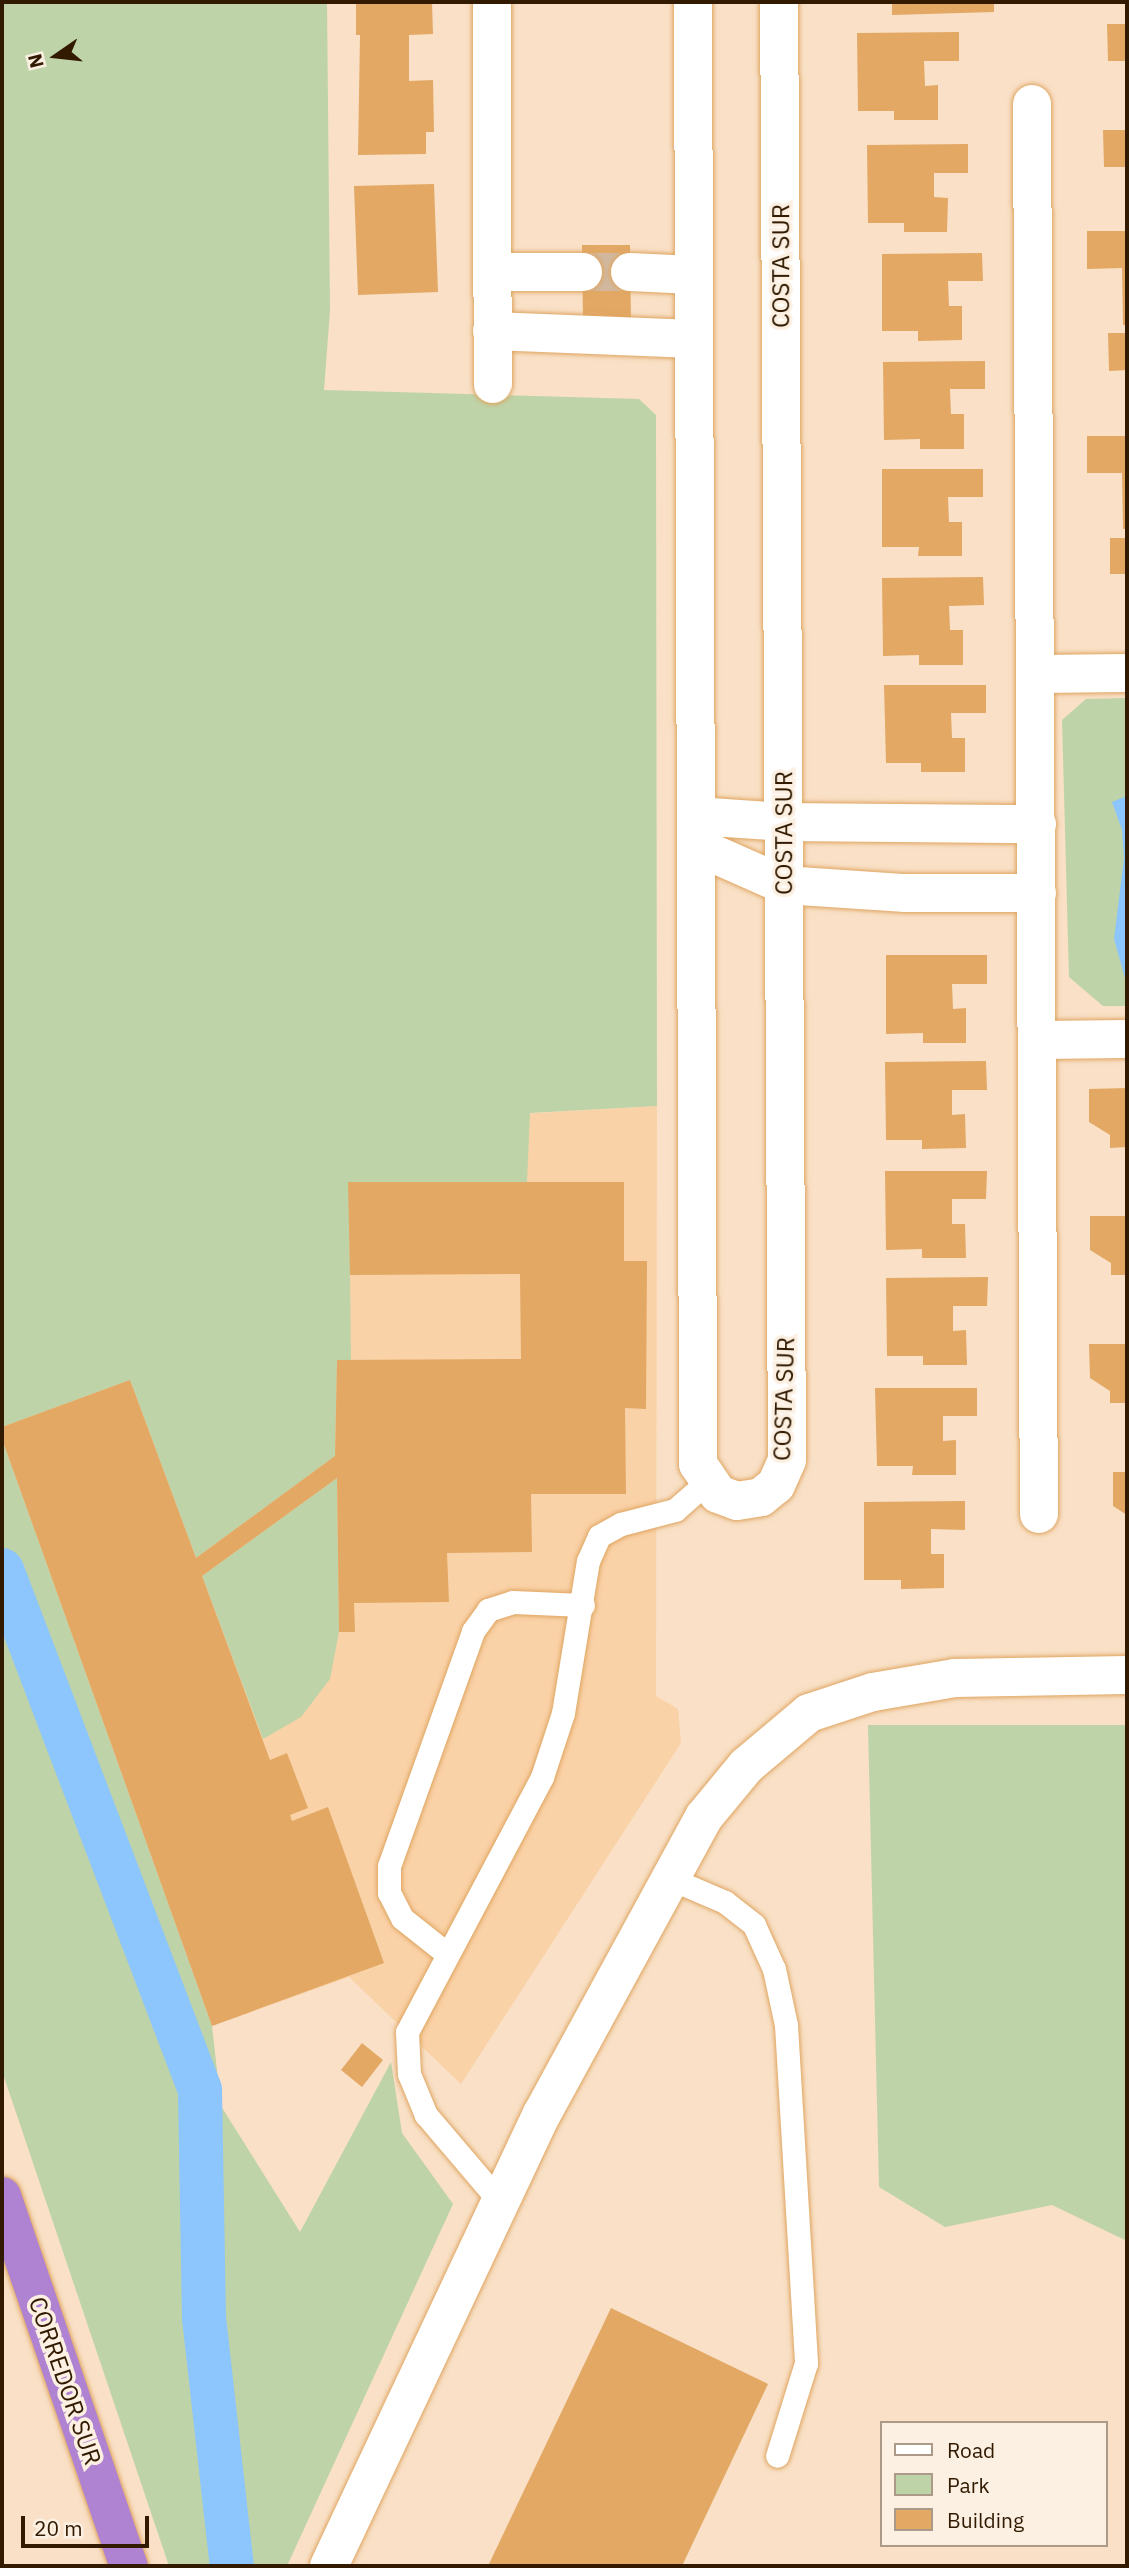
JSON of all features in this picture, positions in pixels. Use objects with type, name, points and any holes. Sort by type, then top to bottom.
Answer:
[{"type":"highway","name":"CORREDOR SUR","points":[[2,2196],[129,2566]]},
{"type":"street","points":[[492,2],[493,384]]},
{"type":"street","points":[[693,2],[698,1464],[707,1482]]},
{"type":"street","name":"COSTA SUR","points":[[707,1482],[718,1494],[737,1502],[761,1497],[776,1485],[787,1460],[779,2]]},
{"type":"street","points":[[1032,104],[1039,1514]]},
{"type":"street","points":[[493,272],[583,272]]},
{"type":"street","points":[[630,272],[694,275]]},
{"type":"street","points":[[492,331],[694,339]]},
{"type":"street","points":[[1036,674],[1127,673]]},
{"type":"street","points":[[696,831],[783,822],[1037,824]]},
{"type":"street","points":[[696,831],[784,885],[906,893],[1037,892]]},
{"type":"street","points":[[1038,1040],[1127,1040]]},
{"type":"street","points":[[329,2566],[542,2114],[704,1817],[746,1766],[809,1713],[873,1692],[955,1678],[1127,1675]]},
{"type":"lane","points":[[500,2203],[426,2115],[409,2074],[407,2032],[446,1953],[542,1777],[563,1713],[589,1561],[599,1536],[621,1524],[675,1510],[707,1482]]},
{"type":"lane","points":[[446,1953],[402,1918],[389,1893],[389,1866],[472,1631],[488,1610],[513,1602],[583,1605]]},
{"type":"lane","points":[[669,1878],[725,1902],[754,1925],[774,1969],[786,2025],[806,2363],[777,2456]]},
{"type":"shaded area","points":[[657,1106],[656,1696],[678,1709],[681,1743],[461,2084],[349,1977],[212,2026],[2,1439],[2,1172],[248,1130]]},
{"type":"green space","points":[[2,2],[327,2],[330,311],[324,390],[639,399],[656,415],[657,1106],[530,1113],[527,1182],[349,1183],[351,1360],[337,1360],[335,1456],[196,1558],[130,1380],[2,1427]]},
{"type":"green space","points":[[1127,698],[1127,1006],[1103,1006],[1069,977],[1062,720],[1086,699]]},
{"type":"green space","points":[[2,1439],[212,2026],[221,2106],[300,2232],[391,2062],[402,2133],[453,2204],[287,2566],[169,2566],[2,2071]]},
{"type":"green space","points":[[337,1478],[339,1632],[330,1679],[301,1717],[263,1739],[202,1576]]},
{"type":"green space","points":[[868,1725],[1127,1725],[1127,2241],[1052,2205],[945,2227],[879,2187]]},
{"type":"water","points":[[1127,796],[1127,985],[1114,939],[1124,858],[1122,830],[1112,802]]},
{"type":"building","points":[[356,2],[432,2],[433,34],[409,35],[409,81],[433,80],[434,132],[426,132],[426,154],[358,155],[360,35],[356,35]]},
{"type":"building","points":[[892,2],[994,2],[994,12],[892,15]]},
{"type":"building","points":[[1107,24],[1127,24],[1127,61],[1108,61]]},
{"type":"building","points":[[959,32],[959,61],[924,61],[925,86],[938,85],[938,120],[894,120],[894,111],[858,111],[857,33]]},
{"type":"building","points":[[1103,130],[1127,130],[1127,167],[1104,167]]},
{"type":"building","points":[[968,144],[968,173],[934,173],[934,197],[948,198],[947,232],[904,232],[904,223],[868,223],[867,145]]},
{"type":"building","points":[[434,184],[438,292],[358,295],[354,186]]},
{"type":"building","points":[[1087,231],[1127,231],[1127,325],[1123,325],[1122,268],[1087,269]]},
{"type":"building","points":[[582,245],[630,245],[631,322],[583,322]]},
{"type":"building","points":[[982,253],[983,281],[948,281],[949,306],[962,306],[962,340],[918,341],[918,331],[882,331],[882,254]]},
{"type":"building","points":[[1108,333],[1127,333],[1127,370],[1109,371]]},
{"type":"building","points":[[985,361],[985,389],[950,389],[951,414],[964,414],[964,449],[920,449],[920,439],[884,440],[883,362]]},
{"type":"building","points":[[1087,436],[1127,436],[1127,529],[1123,529],[1122,473],[1087,473]]},
{"type":"building","points":[[882,469],[983,469],[983,497],[948,497],[949,522],[962,522],[962,556],[918,556],[919,547],[882,547]]},
{"type":"building","points":[[1110,538],[1127,538],[1127,574],[1110,574]]},
{"type":"building","points":[[983,577],[984,605],[949,606],[950,630],[963,630],[963,665],[919,665],[919,655],[883,656],[882,578]]},
{"type":"building","points":[[884,685],[986,685],[986,713],[951,713],[952,738],[965,738],[965,772],[921,772],[921,763],[886,763]]},
{"type":"building","points":[[886,955],[987,955],[987,984],[952,984],[953,1009],[966,1008],[966,1043],[923,1043],[923,1033],[886,1034]]},
{"type":"building","points":[[986,1061],[987,1090],[952,1090],[952,1115],[965,1114],[966,1148],[922,1149],[922,1140],[886,1140],[885,1062]]},
{"type":"building","points":[[1127,1088],[1127,1147],[1110,1148],[1110,1135],[1089,1122],[1089,1089]]},
{"type":"building","points":[[885,1171],[987,1171],[986,1199],[952,1199],[952,1224],[965,1224],[966,1258],[922,1258],[922,1249],[886,1250]]},
{"type":"building","points":[[348,1182],[624,1182],[624,1261],[647,1261],[646,1409],[625,1408],[626,1494],[531,1494],[532,1552],[447,1553],[449,1602],[354,1603],[355,1632],[339,1632],[337,1478],[202,1576],[270,1760],[287,1753],[308,1808],[290,1815],[292,1821],[328,1807],[384,1963],[212,2026],[2,1439],[2,1427],[130,1380],[196,1558],[335,1456],[337,1360],[521,1359],[520,1274],[350,1275]]},
{"type":"building","points":[[1090,1216],[1127,1216],[1127,1275],[1111,1275],[1111,1263],[1090,1250]]},
{"type":"building","points":[[988,1277],[987,1306],[953,1306],[953,1331],[966,1330],[967,1365],[923,1365],[923,1356],[887,1356],[886,1278]]},
{"type":"building","points":[[1089,1344],[1127,1344],[1127,1403],[1110,1403],[1110,1391],[1090,1378]]},
{"type":"building","points":[[875,1388],[977,1388],[977,1416],[943,1416],[943,1441],[956,1440],[956,1475],[912,1475],[913,1466],[877,1466]]},
{"type":"building","points":[[1113,1472],[1127,1472],[1127,1515],[1113,1506]]},
{"type":"building","points":[[965,1501],[965,1530],[931,1529],[931,1554],[944,1554],[944,1588],[901,1589],[901,1580],[864,1580],[864,1502]]},
{"type":"building","points":[[362,2043],[383,2060],[362,2087],[341,2070]]},
{"type":"building","points":[[611,2308],[768,2384],[682,2566],[488,2566]]},
{"type":"waterway","points":[[2,1570],[200,2090],[204,2318],[232,2566]]},
{"type":"tunnel","points":[[583,272],[630,272]]}]
